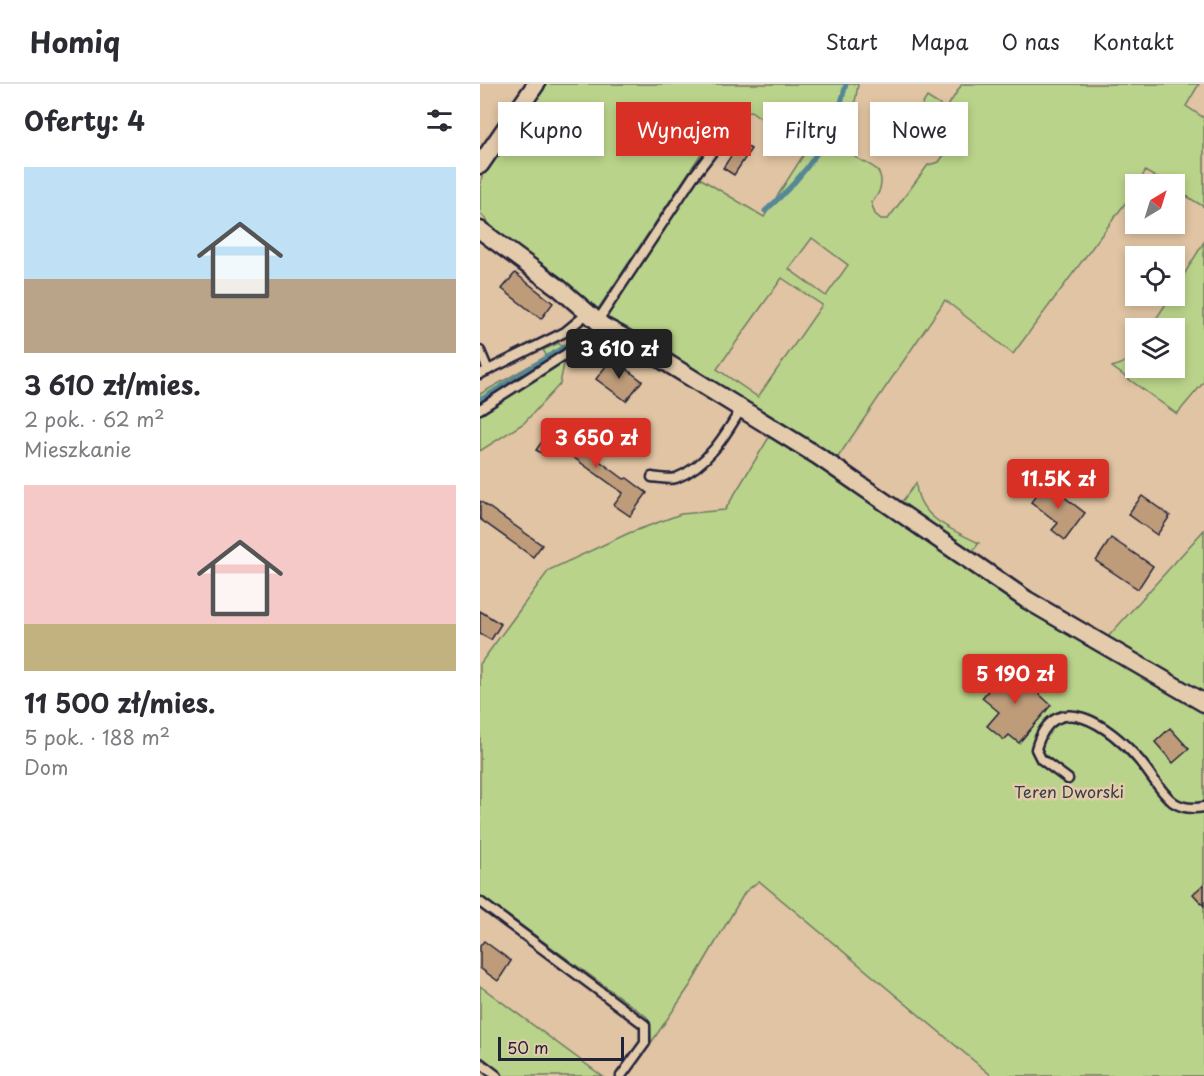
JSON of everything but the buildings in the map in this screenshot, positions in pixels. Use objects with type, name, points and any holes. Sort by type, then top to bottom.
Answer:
[{"type":"street","points":[[480,165],[536,84]]},
{"type":"street","points":[[480,230],[560,288],[596,320],[818,456],[1027,600],[1204,703]]},
{"type":"lane","points":[[480,409],[566,354],[596,320],[709,156]]},
{"type":"lane","points":[[480,351],[484,372],[565,332],[596,320]]},
{"type":"lane","points":[[652,477],[674,479],[704,461],[726,434],[741,409]]},
{"type":"lane","points":[[1068,779],[1041,759],[1036,749],[1039,738],[1052,722],[1063,714],[1093,722],[1115,737],[1137,757],[1173,801],[1185,808],[1204,807]]},
{"type":"lane","points":[[480,902],[645,1025],[645,1043],[621,1076]]},
{"type":"lane","points":[[480,1063],[497,1076]]},
{"type":"green space","points":[[542,84],[858,84],[855,102],[763,102],[763,120],[751,111],[751,102],[616,102],[616,156],[699,156],[596,312],[503,239],[480,213],[480,184],[485,166],[498,147],[498,156],[604,156],[604,102],[529,102]]},
{"type":"green space","points":[[962,84],[1199,84],[1186,106],[1204,118],[1204,207],[1185,195],[1185,174],[1150,174],[1145,171],[1144,174],[1125,174],[1125,203],[1013,354],[945,300],[836,460],[605,318],[698,177],[764,217],[803,156],[855,156],[877,170],[881,183],[877,195],[871,202],[875,214],[881,219],[888,219],[928,165],[939,162],[943,156],[968,156],[968,102],[950,102]],"holes":[[[812,238],[848,265],[826,296],[789,269]],[[782,278],[822,305],[758,397],[717,369]]]},
{"type":"green space","points":[[927,97],[935,102],[924,102]]},
{"type":"green space","points":[[1204,242],[1204,382],[1177,414],[1127,378],[1185,378],[1185,318],[1157,318],[1164,306],[1185,306],[1185,273]]},
{"type":"green space","points":[[559,343],[566,354],[560,384],[524,423],[480,451],[480,394],[547,356],[543,350]]},
{"type":"green space","points":[[1125,361],[1125,376],[1112,367]]},
{"type":"green space","name":"Teren Dworski","points":[[771,434],[1021,604],[1204,713],[1204,1076],[992,1076],[759,881],[745,892],[691,984],[651,1043],[647,1017],[480,895],[480,664],[549,570],[629,533],[681,514],[725,510]]},
{"type":"green space","points":[[916,483],[922,505],[929,513],[947,527],[979,543],[972,552],[901,503]]},
{"type":"green space","points":[[1204,530],[1204,696],[1106,639]]},
{"type":"green space","points":[[480,986],[602,1076],[502,1076],[480,1059]]},
{"type":"waterway","points":[[765,211],[793,184],[816,154],[834,121],[846,84]]},
{"type":"waterway","points":[[480,400],[568,344]]}]
